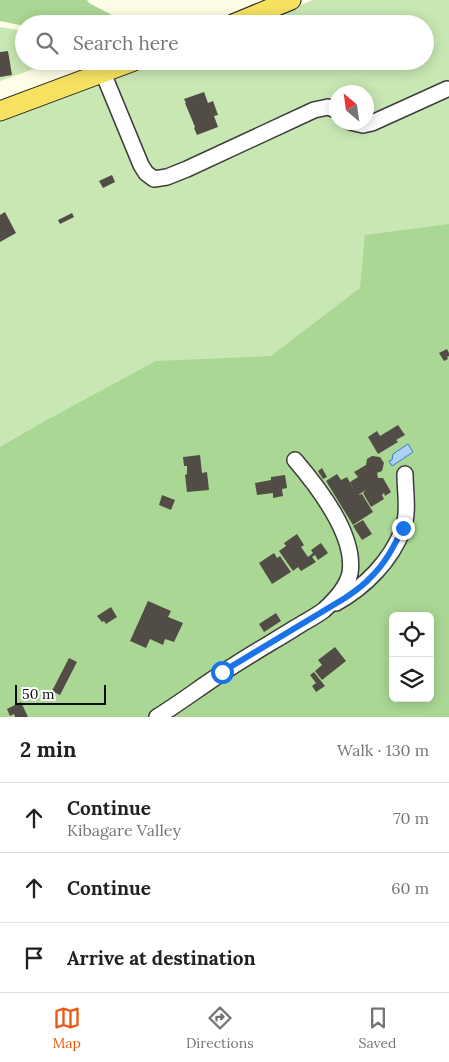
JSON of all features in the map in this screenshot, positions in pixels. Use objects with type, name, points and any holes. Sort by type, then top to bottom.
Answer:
[{"type":"main road","points":[[255,15],[291,0]]},
{"type":"main road","points":[[0,111],[111,70]]},
{"type":"street","points":[[103,73],[141,165],[146,174],[154,179],[167,177],[187,169],[314,110],[329,107]]},
{"type":"street","points":[[374,122],[446,89]]},
{"type":"street","points":[[295,460],[314,483],[336,518],[349,552],[350,574],[347,583],[324,610]]},
{"type":"street","points":[[157,717],[222,672],[345,598],[370,578],[385,560],[403,528],[406,512],[405,474]]},
{"type":"green space","points":[[0,0],[87,0],[89,3],[112,15],[15,15],[15,24],[0,21]]},
{"type":"green space","points":[[313,0],[449,0],[449,717],[0,717],[0,119],[137,70],[434,70],[434,15],[276,15]]},
{"type":"green space","points":[[0,27],[15,30],[15,70],[31,70],[0,81]]},
{"type":"green space","points":[[449,224],[449,717],[0,717],[0,447],[156,361],[271,356],[360,288],[365,235]]},
{"type":"water","points":[[408,444],[413,452],[392,466],[389,461],[392,460],[393,454]]},
{"type":"building","points":[[8,51],[12,75],[0,77],[0,52]]},
{"type":"building","points":[[204,92],[208,103],[213,101],[218,115],[214,116],[218,127],[197,135],[184,99]]},
{"type":"building","points":[[112,175],[115,182],[103,188],[99,181]]},
{"type":"building","points":[[5,212],[16,233],[0,242],[0,215]]},
{"type":"building","points":[[72,213],[74,217],[60,224],[58,220]]},
{"type":"building","points":[[447,349],[449,356],[444,361],[439,353]]},
{"type":"building","points":[[398,425],[405,435],[396,440],[398,442],[378,454],[368,437],[377,431],[380,436]]},
{"type":"building","points":[[200,455],[202,473],[207,472],[209,490],[187,492],[185,475],[187,474],[187,466],[184,466],[183,457]]},
{"type":"building","points":[[372,456],[380,457],[384,463],[382,471],[377,473],[378,478],[383,478],[391,492],[385,496],[384,493],[382,495],[384,499],[371,507],[363,493],[366,490],[358,495],[362,494],[373,512],[353,525],[326,481],[337,474],[341,480],[347,477],[354,490],[350,482],[358,477],[354,472],[366,465],[367,459]]},
{"type":"building","points":[[322,468],[327,477],[323,479],[318,471]]},
{"type":"building","points":[[285,475],[287,488],[282,489],[283,496],[273,498],[273,493],[257,495],[255,483],[271,480],[271,477]]},
{"type":"building","points":[[162,495],[175,500],[171,510],[159,505]]},
{"type":"building","points":[[363,520],[372,534],[362,540],[353,526]]},
{"type":"building","points":[[297,534],[304,545],[301,547],[308,557],[313,553],[311,550],[321,543],[328,553],[318,560],[315,555],[312,557],[316,562],[301,571],[298,567],[293,571],[279,551],[286,546],[284,543]]},
{"type":"building","points":[[274,553],[277,558],[280,556],[291,572],[272,584],[259,563]]},
{"type":"building","points":[[148,601],[171,611],[168,617],[183,623],[174,642],[165,639],[163,645],[150,639],[146,648],[130,641]]},
{"type":"building","points":[[111,607],[117,617],[106,624],[97,616]]},
{"type":"building","points":[[276,613],[281,621],[264,632],[259,624]]},
{"type":"building","points":[[335,647],[346,661],[322,680],[315,671],[322,665],[318,660]]},
{"type":"building","points":[[69,658],[77,662],[60,695],[52,691]]},
{"type":"building","points":[[314,672],[325,686],[316,692],[312,686],[316,683],[310,675]]},
{"type":"building","points":[[21,702],[28,717],[15,717],[14,714],[10,716],[7,709]]},
{"type":"route","points":[[222,672],[358,589],[385,560],[403,528]]}]
